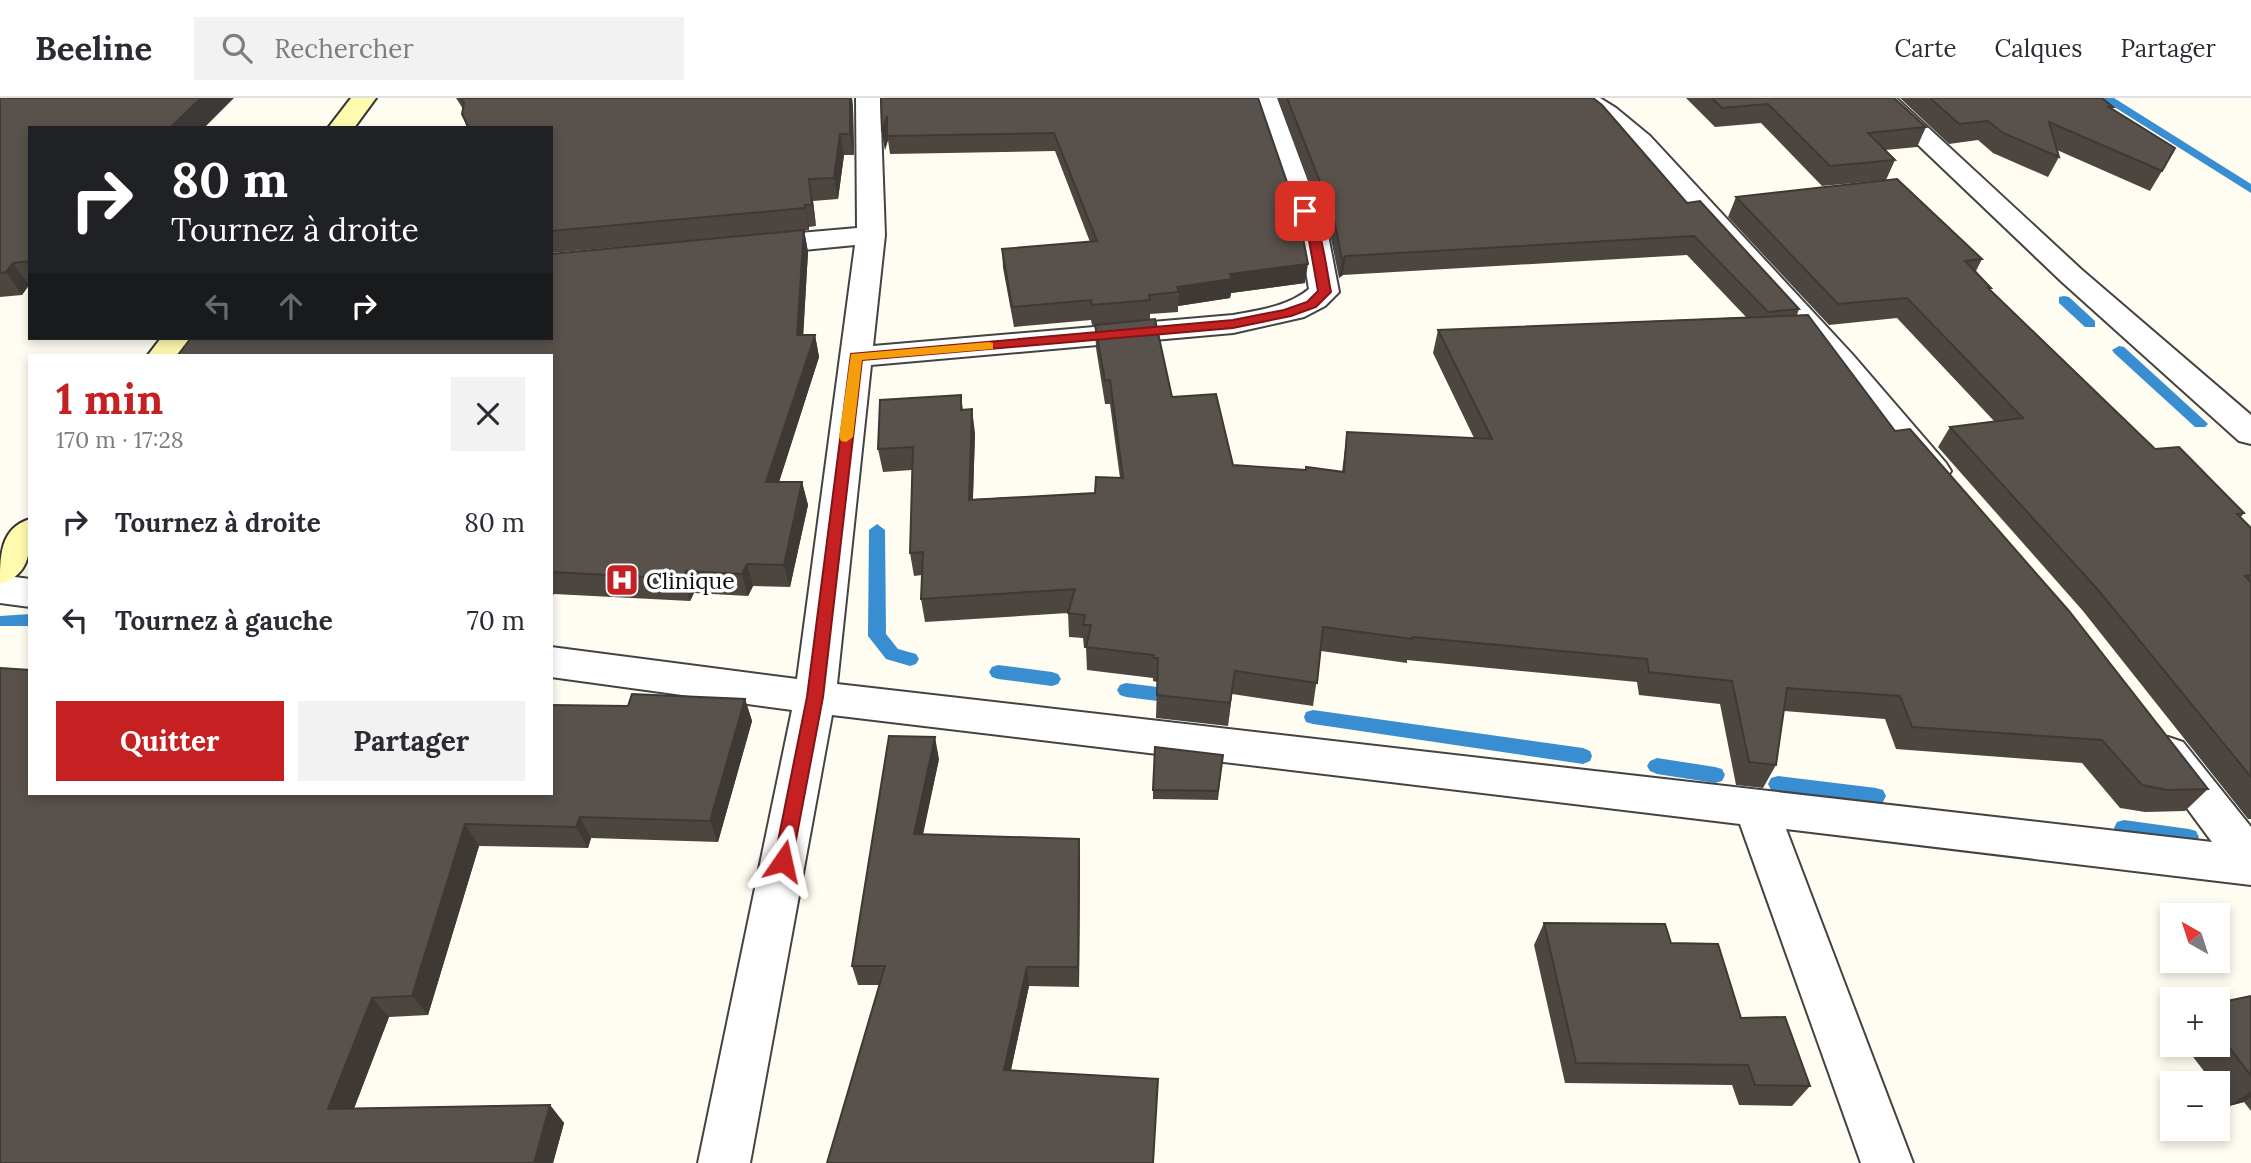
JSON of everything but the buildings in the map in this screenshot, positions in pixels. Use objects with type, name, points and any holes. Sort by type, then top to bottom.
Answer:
[{"type":"main road","points":[[343,126],[364,98]]},
{"type":"main road","points":[[165,354],[175,340]]},
{"type":"main road","points":[[0,570],[28,534]]},
{"type":"street","points":[[724,1163],[815,697],[871,234],[868,98]]},
{"type":"street","points":[[856,357],[1233,324],[1287,313],[1311,304],[1324,292],[1314,235],[1265,98]]},
{"type":"street","points":[[1582,98],[1642,142],[1841,360],[1958,498]]},
{"type":"street","points":[[1881,98],[2072,276],[2251,433]]},
{"type":"street","points":[[732,248],[871,234]]},
{"type":"street","points":[[0,589],[28,593]]},
{"type":"street","points":[[553,662],[815,697],[2251,866]]},
{"type":"street","points":[[2148,728],[2251,860]]},
{"type":"street","points":[[1756,808],[1887,1163]]},
{"type":"waterway","points":[[2106,98],[2251,189]]},
{"type":"waterway","points":[[2064,300],[2090,324]]},
{"type":"waterway","points":[[2119,350],[2200,424]]},
{"type":"waterway","points":[[877,530],[877,636],[892,654],[910,659]]},
{"type":"waterway","points":[[4,621],[28,620]]},
{"type":"waterway","points":[[998,672],[1052,679]]},
{"type":"waterway","points":[[1126,690],[1173,696]]},
{"type":"waterway","points":[[1313,717],[1583,756]]},
{"type":"waterway","points":[[1657,766],[1715,775]]},
{"type":"waterway","points":[[1778,784],[1876,796]]},
{"type":"waterway","points":[[2124,828],[2189,837]]},
{"type":"slow traffic","points":[[846,437],[856,357],[989,346]]},
{"type":"place","name":"Clinique","points":[[622,580]]},
{"type":"route","points":[[783,861],[815,697],[856,357],[1233,324],[1287,313],[1311,304],[1324,292],[1314,235],[1305,211]]}]
